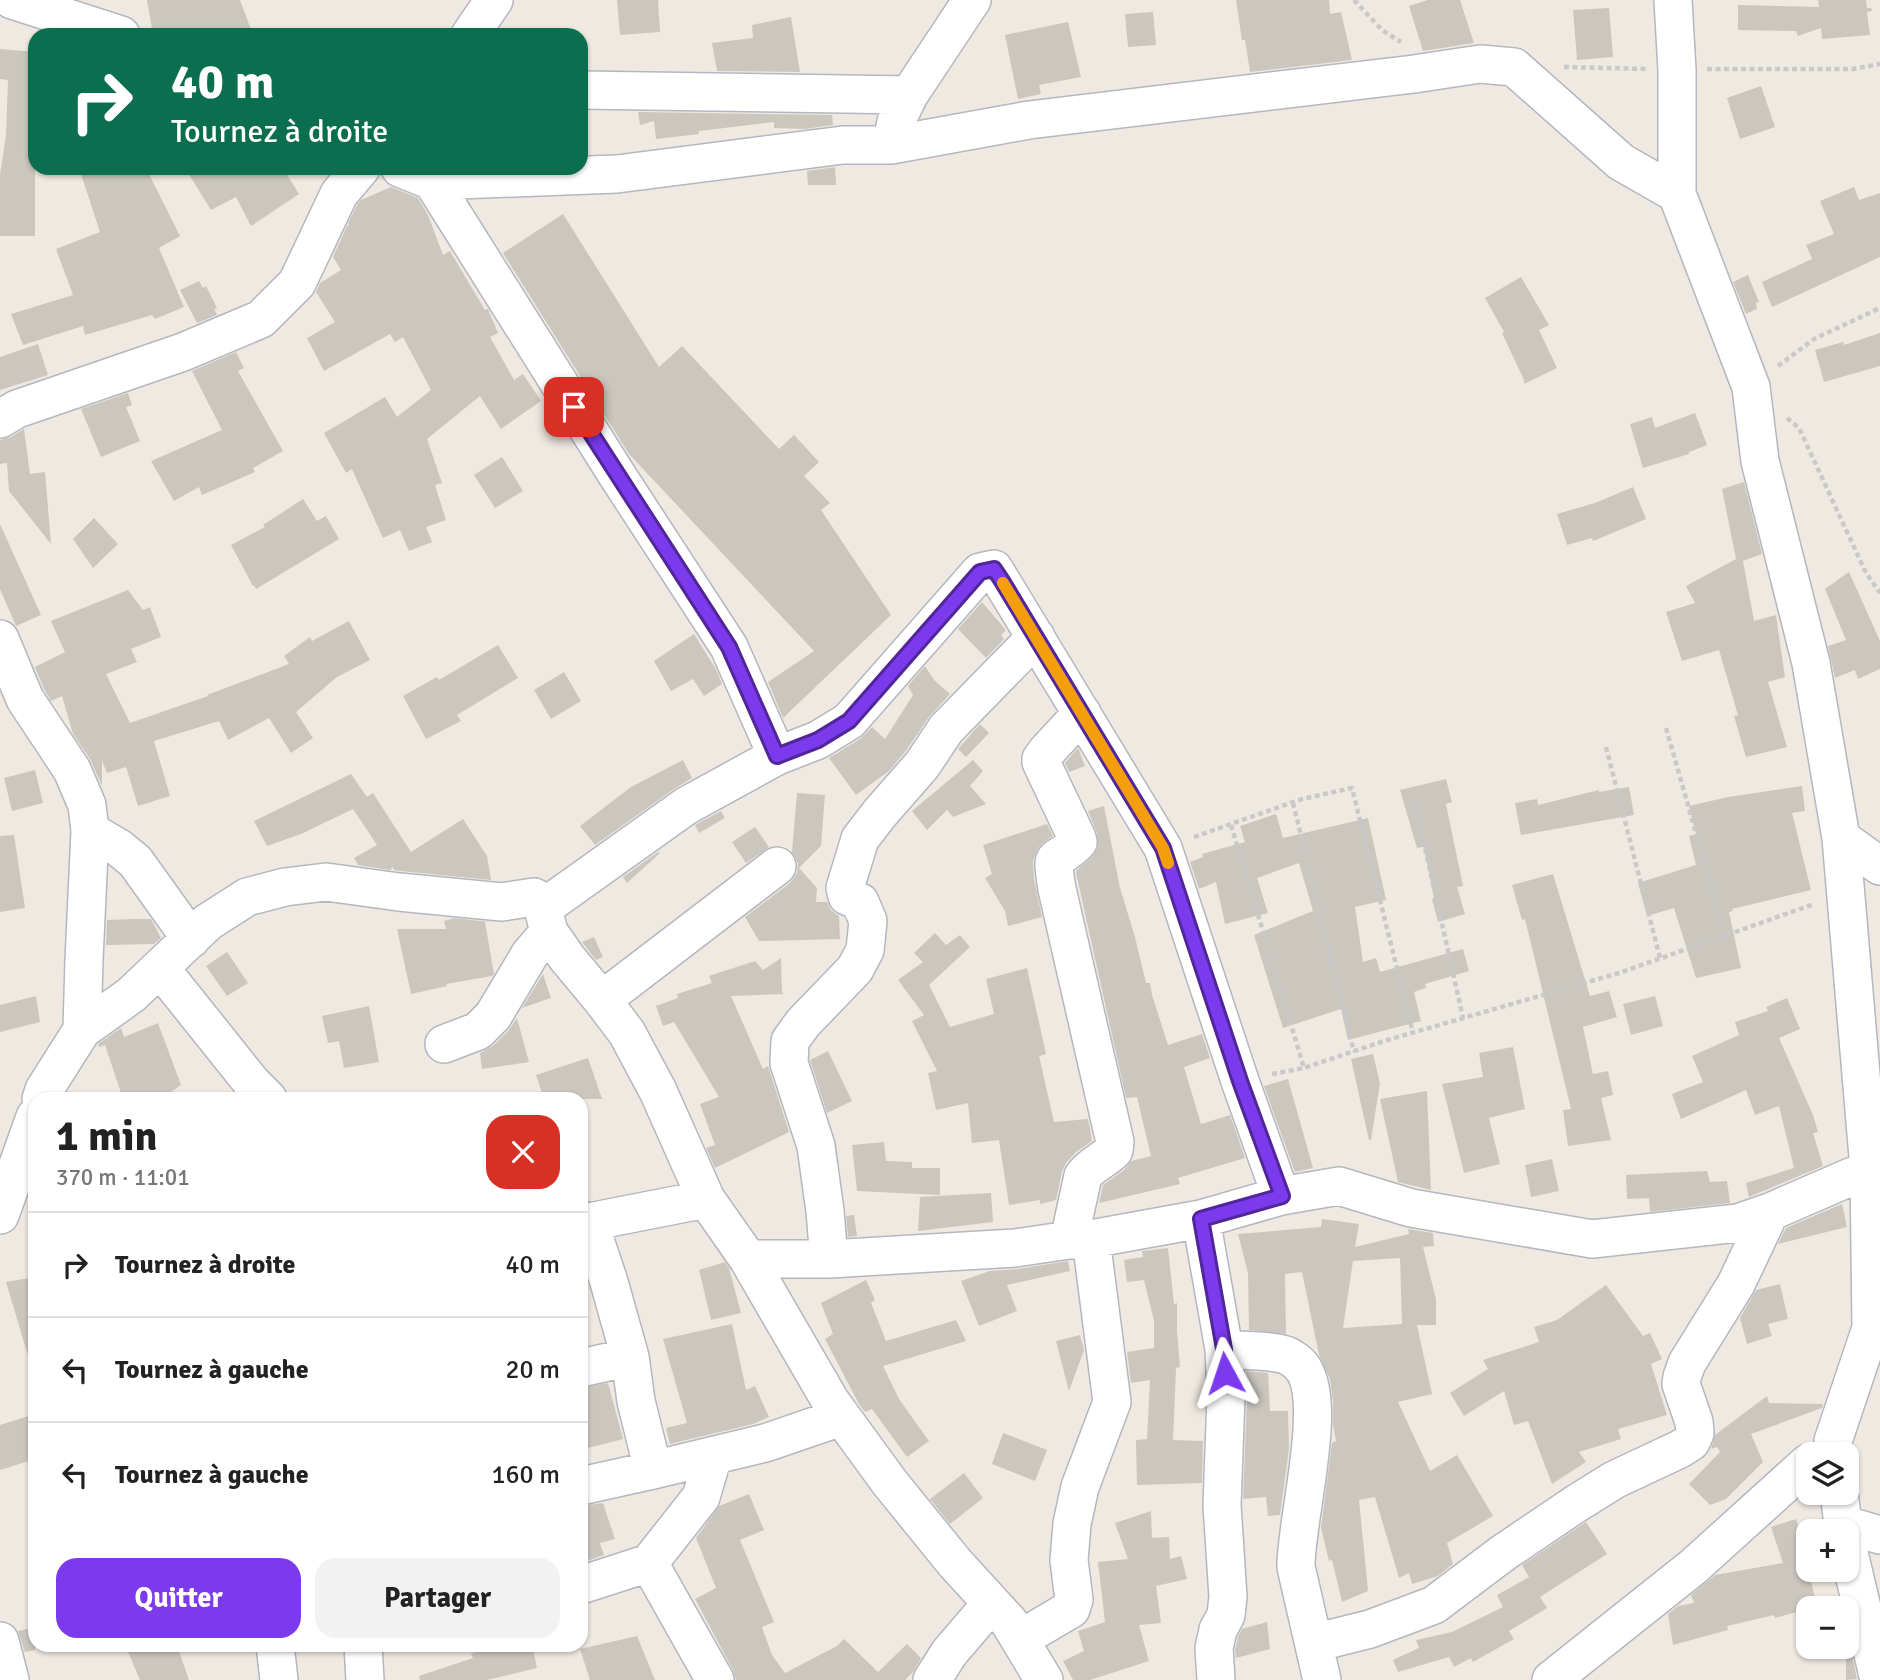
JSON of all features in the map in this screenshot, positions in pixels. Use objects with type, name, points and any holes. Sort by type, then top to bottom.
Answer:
[{"type":"street","points":[[0,14],[5,0]]},
{"type":"street","points":[[12,0],[62,7],[106,28]]},
{"type":"street","points":[[475,28],[494,0]]},
{"type":"street","points":[[891,145],[895,122],[909,95],[972,0]]},
{"type":"street","points":[[1673,0],[1677,79],[1676,194],[1751,387],[1760,461],[1811,663],[1841,838],[1869,1169],[1876,1327],[1828,1442]]},
{"type":"street","points":[[588,174],[617,174],[843,145],[891,145],[1029,120],[1480,64],[1514,66],[1621,162],[1676,194]]},
{"type":"street","points":[[588,90],[909,95]]},
{"type":"street","points":[[0,419],[17,409],[183,352],[261,319],[297,283],[339,194],[355,175]]},
{"type":"street","points":[[417,175],[729,647],[777,756]]},
{"type":"street","points":[[444,1044],[478,1031],[493,1016],[530,954],[546,920],[686,806],[777,756],[818,740],[849,721],[980,572],[994,569],[1163,848],[1240,1081],[1282,1196]]},
{"type":"street","points":[[829,1259],[816,1146],[789,1063],[790,1041],[803,1023],[855,969],[865,950],[868,921],[860,902],[847,896],[845,888],[860,839],[922,765],[946,729],[1037,637]]},
{"type":"street","points":[[0,639],[25,699],[72,770],[87,806],[90,831],[82,1030]]},
{"type":"street","points":[[1020,1639],[1071,1609],[1074,1600],[1069,1560],[1072,1524],[1080,1487],[1112,1402],[1080,1240],[1083,1176],[1087,1169],[1114,1150],[1115,1142],[1053,864],[1055,857],[1078,842],[1041,762],[1046,752],[1082,713]]},
{"type":"street","points":[[90,831],[135,861],[191,939]]},
{"type":"street","points":[[1841,838],[1880,866]]},
{"type":"street","points":[[603,1000],[777,866]]},
{"type":"street","points":[[43,1092],[82,1030],[131,995],[208,922],[247,897],[285,887],[326,882],[502,902],[534,897],[540,901],[546,920],[567,958],[627,1033],[658,1091],[706,1199],[748,1259],[831,1402],[898,1493],[955,1563],[1009,1622],[1044,1680]]},
{"type":"street","points":[[160,968],[261,1092]]},
{"type":"street","points":[[0,1214],[28,1148]]},
{"type":"street","points":[[748,1259],[829,1259],[1015,1248],[1080,1240],[1201,1219],[1282,1196],[1339,1186],[1411,1208],[1592,1238],[1738,1223],[1869,1169]]},
{"type":"street","points":[[588,1220],[706,1199]]},
{"type":"street","points":[[1314,1643],[1370,1629],[1433,1605],[1574,1505],[1614,1480],[1659,1460],[1690,1442],[1695,1433],[1694,1422],[1681,1384],[1682,1377],[1687,1363],[1736,1284],[1770,1212]]},
{"type":"street","points":[[1201,1219],[1224,1349],[1226,1396],[1222,1505],[1228,1597],[1226,1615],[1218,1630],[1214,1648],[1216,1680]]},
{"type":"street","points":[[588,1229],[609,1282],[631,1357],[636,1401],[653,1470]]},
{"type":"street","points":[[1224,1349],[1288,1356],[1301,1366],[1308,1378],[1313,1423],[1296,1549],[1296,1567],[1322,1680]]},
{"type":"street","points":[[588,1366],[631,1357]]},
{"type":"street","points":[[588,1484],[765,1443],[841,1416]]},
{"type":"street","points":[[588,1583],[649,1563],[701,1497],[713,1456]]},
{"type":"street","points":[[1551,1680],[1693,1567],[1796,1477]]},
{"type":"street","points":[[1859,1528],[1880,1535]]},
{"type":"street","points":[[649,1563],[715,1680]]},
{"type":"street","points":[[1857,1582],[1879,1680]]},
{"type":"street","points":[[932,1680],[949,1653],[991,1604]]},
{"type":"street","points":[[0,1641],[10,1680]]},
{"type":"street","points":[[276,1652],[279,1680]]},
{"type":"street","points":[[363,1652],[365,1680]]},
{"type":"path","points":[[1354,0],[1382,30],[1402,43]]},
{"type":"path","points":[[1880,307],[1814,339],[1751,387],[1799,428],[1866,573],[1880,593]]},
{"type":"path","points":[[1666,728],[1725,935]]},
{"type":"path","points":[[1606,747],[1660,958]]},
{"type":"path","points":[[1163,848],[1293,803],[1352,788],[1413,1033]]},
{"type":"path","points":[[1414,799],[1463,1018]]},
{"type":"path","points":[[1293,803],[1354,1052]]},
{"type":"path","points":[[1231,825],[1304,1069]]},
{"type":"path","points":[[1240,1081],[1304,1069],[1413,1033],[1619,973],[1846,892]]},
{"type":"building","points":[[147,0],[240,0],[250,28],[152,28]]},
{"type":"building","points":[[617,0],[658,0],[660,32],[620,35]]},
{"type":"building","points":[[1236,0],[1329,0],[1330,14],[1341,12],[1352,60],[1250,72]]},
{"type":"building","points":[[1428,0],[1460,0],[1474,43],[1423,51],[1409,6]]},
{"type":"building","points":[[1818,0],[1866,0],[1867,8],[1872,11],[1867,12],[1870,35],[1822,39],[1821,28],[1798,36],[1796,31],[1738,30],[1738,5],[1819,7]]},
{"type":"building","points":[[1609,8],[1613,57],[1577,60],[1573,10]]},
{"type":"building","points":[[1153,12],[1156,45],[1128,47],[1125,14]]},
{"type":"building","points":[[791,17],[800,72],[717,71],[712,43],[753,38],[752,25]]},
{"type":"building","points":[[1068,22],[1081,77],[1039,85],[1041,94],[1018,99],[1005,35]]},
{"type":"building","points":[[0,49],[28,51],[28,175],[35,175],[35,236],[0,236],[0,175],[6,135],[8,80],[0,79]]},
{"type":"building","points":[[1761,86],[1775,127],[1740,139],[1727,98]]},
{"type":"building","points":[[638,112],[832,115],[833,125],[805,129],[774,128],[774,122],[656,139],[654,121],[640,125]]},
{"type":"building","points":[[835,167],[836,185],[808,185],[807,171]]},
{"type":"building","points":[[81,175],[150,175],[180,236],[159,248],[184,307],[155,319],[152,315],[85,335],[83,326],[23,345],[11,314],[73,295],[56,249],[100,232]]},
{"type":"building","points":[[189,175],[287,175],[299,194],[251,226],[236,197],[211,210]]},
{"type":"building","points":[[391,187],[418,198],[428,215],[443,255],[450,251],[485,310],[488,309],[498,333],[490,337],[514,380],[523,374],[541,401],[501,429],[480,396],[427,439],[442,483],[435,485],[446,520],[426,527],[432,542],[409,551],[400,530],[383,538],[352,469],[346,473],[324,433],[385,397],[397,417],[431,390],[403,337],[395,342],[390,334],[324,371],[307,338],[335,322],[316,292],[320,283],[341,270],[333,257],[357,205],[361,200]]},
{"type":"building","points":[[1854,187],[1859,200],[1880,193],[1880,257],[1772,307],[1762,282],[1812,259],[1806,245],[1834,234],[1820,201]]},
{"type":"building","points":[[563,214],[659,367],[682,346],[779,449],[794,435],[819,462],[804,476],[830,503],[821,510],[891,615],[783,718],[768,682],[814,651],[629,454],[503,253]]},
{"type":"building","points":[[1748,275],[1759,302],[1756,303],[1757,309],[1746,314],[1733,282]]},
{"type":"building","points":[[1521,277],[1549,325],[1539,330],[1557,368],[1524,384],[1502,333],[1504,332],[1485,298]]},
{"type":"building","points":[[199,281],[203,288],[206,286],[217,308],[214,309],[217,315],[197,323],[180,290]]},
{"type":"building","points":[[1880,333],[1880,366],[1824,382],[1815,350],[1843,342],[1844,345]]},
{"type":"building","points":[[38,344],[48,375],[0,390],[0,357]]},
{"type":"building","points":[[236,352],[244,368],[238,371],[283,451],[253,468],[255,472],[202,495],[199,487],[174,501],[151,461],[222,430],[192,371]]},
{"type":"building","points":[[128,393],[132,405],[126,407],[140,441],[101,457],[81,409]]},
{"type":"building","points":[[1695,413],[1707,445],[1689,454],[1643,468],[1630,424],[1652,417],[1655,428]]},
{"type":"building","points":[[24,429],[30,474],[45,472],[51,544],[9,491],[7,463],[0,464],[0,440]]},
{"type":"building","points":[[502,457],[523,491],[495,508],[474,475]]},
{"type":"building","points":[[1744,482],[1762,554],[1743,561],[1754,621],[1776,615],[1785,677],[1768,682],[1787,747],[1746,757],[1734,716],[1738,715],[1719,650],[1682,661],[1666,612],[1695,603],[1686,586],[1736,559],[1722,489]]},
{"type":"building","points":[[1633,487],[1646,519],[1593,541],[1592,538],[1567,545],[1557,514],[1595,503]]},
{"type":"building","points":[[303,499],[317,521],[326,516],[339,539],[256,589],[231,545],[265,527],[263,525]]},
{"type":"building","points":[[94,518],[118,544],[93,568],[73,539]]},
{"type":"building","points":[[0,524],[41,615],[16,626],[0,589]]},
{"type":"building","points":[[1849,572],[1880,641],[1880,669],[1858,679],[1855,670],[1835,678],[1828,646],[1846,640],[1825,589]]},
{"type":"building","points":[[128,590],[143,610],[150,607],[161,637],[131,649],[137,662],[106,674],[130,723],[289,664],[284,656],[310,637],[312,641],[349,621],[370,660],[337,677],[296,712],[313,738],[291,753],[269,718],[228,740],[219,721],[154,741],[170,796],[138,806],[126,767],[107,773],[102,761],[102,786],[90,759],[73,734],[62,696],[51,701],[35,667],[65,652],[51,621]]},
{"type":"building","points":[[982,602],[1006,630],[1001,635],[1004,639],[986,658],[958,629]]},
{"type":"building","points":[[694,634],[722,684],[704,696],[693,679],[671,691],[654,661]]},
{"type":"building","points":[[498,645],[518,678],[457,715],[461,721],[426,739],[403,696],[437,677],[439,680]]},
{"type":"building","points":[[925,666],[934,680],[950,694],[929,717],[889,771],[856,795],[829,758],[860,739],[872,727],[885,739],[913,695],[908,686]]},
{"type":"building","points":[[564,672],[581,701],[551,719],[534,690]]},
{"type":"building","points":[[980,724],[989,733],[966,757],[958,749]]},
{"type":"building","points":[[1078,748],[1085,766],[1069,772],[1065,763]]},
{"type":"building","points":[[683,760],[692,778],[595,845],[580,826],[631,787]]},
{"type":"building","points":[[973,760],[983,771],[970,786],[986,804],[953,817],[947,810],[927,830],[912,811]]},
{"type":"building","points":[[35,770],[43,803],[12,811],[4,778]]},
{"type":"building","points":[[351,774],[367,797],[373,793],[411,852],[463,819],[487,856],[491,880],[358,865],[354,858],[377,845],[353,809],[301,834],[267,846],[254,821]]},
{"type":"building","points":[[1446,779],[1452,802],[1446,804],[1463,886],[1457,887],[1465,914],[1438,922],[1424,847],[1417,848],[1400,790]]},
{"type":"building","points":[[1802,786],[1805,811],[1792,813],[1811,890],[1732,909],[1733,911],[1729,912],[1741,968],[1696,978],[1674,908],[1647,916],[1638,883],[1696,865],[1689,836],[1696,834],[1689,806]]},
{"type":"building","points":[[1629,787],[1634,815],[1521,835],[1515,803],[1537,799],[1538,805],[1599,790]]},
{"type":"building","points":[[797,793],[825,795],[821,846],[799,868],[817,888],[816,902],[827,902],[831,910],[839,916],[840,939],[759,941],[745,917],[790,883],[797,873],[798,863],[792,852]]},
{"type":"building","points":[[1104,806],[1120,888],[1146,983],[1150,983],[1168,1045],[1202,1034],[1210,1058],[1184,1067],[1201,1124],[1230,1115],[1245,1158],[1178,1178],[1180,1184],[1099,1203],[1103,1185],[1124,1170],[1131,1161],[1151,1156],[1137,1097],[1126,1098],[1076,873],[1098,847],[1097,833],[1088,811]]},
{"type":"building","points":[[721,811],[725,818],[699,833],[695,825]]},
{"type":"building","points":[[1276,814],[1283,838],[1368,818],[1386,900],[1355,907],[1363,962],[1376,958],[1380,972],[1463,949],[1469,971],[1425,984],[1426,988],[1414,992],[1421,1021],[1348,1040],[1341,1009],[1283,1028],[1254,935],[1313,911],[1299,863],[1257,878],[1268,913],[1225,924],[1216,882],[1199,889],[1190,862],[1203,857],[1202,854],[1245,842],[1240,826]]},
{"type":"building","points":[[1047,824],[1053,836],[1038,848],[1033,861],[1042,917],[1008,926],[1005,911],[985,878],[992,874],[983,845]]},
{"type":"building","points":[[755,827],[769,847],[746,863],[732,842]]},
{"type":"building","points":[[14,835],[25,908],[0,912],[0,836]]},
{"type":"building","points":[[660,853],[627,883],[623,877]]},
{"type":"building","points":[[1553,874],[1590,996],[1609,991],[1617,1017],[1583,1027],[1593,1074],[1608,1071],[1613,1095],[1601,1098],[1611,1140],[1568,1146],[1563,1110],[1571,1109],[1525,919],[1522,920],[1512,885]]},
{"type":"building","points":[[454,918],[489,922],[485,922],[494,974],[411,994],[397,929],[446,929],[444,921]]},
{"type":"building","points":[[151,919],[161,938],[154,944],[106,945],[107,920]]},
{"type":"building","points":[[935,933],[946,945],[960,935],[970,947],[929,985],[950,1027],[994,1014],[986,979],[1027,968],[1046,1054],[1039,1056],[1054,1122],[1088,1119],[1092,1141],[1066,1163],[1056,1200],[1040,1204],[1040,1200],[1009,1205],[999,1140],[972,1143],[968,1103],[936,1110],[928,1073],[937,1071],[912,1021],[924,1015],[898,980],[923,962],[914,953]]},
{"type":"building","points":[[594,937],[603,957],[596,960],[582,942]]},
{"type":"building","points":[[227,952],[248,983],[227,996],[206,966]]},
{"type":"building","points":[[781,958],[784,994],[731,996],[763,1069],[768,1066],[789,1132],[715,1168],[706,1148],[715,1145],[700,1104],[719,1097],[674,1022],[663,1026],[656,1006],[678,998],[677,994],[712,983],[709,976],[755,961],[763,970]]},
{"type":"building","points":[[543,974],[551,998],[522,1008]]},
{"type":"building","points":[[36,996],[40,1022],[0,1032],[0,1005]]},
{"type":"building","points":[[1655,996],[1663,1026],[1631,1035],[1623,1004]]},
{"type":"building","points":[[1787,998],[1800,1029],[1779,1038],[1813,1115],[1818,1132],[1813,1133],[1823,1166],[1749,1197],[1746,1183],[1794,1168],[1779,1106],[1755,1115],[1746,1090],[1681,1119],[1672,1094],[1703,1082],[1692,1056],[1739,1035],[1735,1022],[1768,1011],[1766,1007]]},
{"type":"building","points":[[369,1006],[379,1062],[344,1068],[339,1041],[328,1043],[322,1016]]},
{"type":"building","points":[[517,1018],[529,1062],[482,1069],[480,1053],[493,1046]]},
{"type":"building","points":[[158,1023],[181,1085],[171,1092],[121,1092],[105,1045],[99,1047],[98,1044],[121,1028],[124,1037]]},
{"type":"building","points":[[1513,1047],[1525,1109],[1489,1118],[1500,1164],[1464,1173],[1442,1084],[1483,1077],[1479,1053]]},
{"type":"building","points":[[828,1051],[852,1101],[827,1113],[810,1060]]},
{"type":"building","points":[[1373,1054],[1380,1083],[1369,1140],[1351,1059]]},
{"type":"building","points":[[588,1058],[602,1099],[588,1099],[588,1092],[542,1092],[536,1075]]},
{"type":"building","points":[[1288,1079],[1313,1168],[1295,1172],[1264,1086]]},
{"type":"building","points":[[1427,1091],[1431,1190],[1398,1182],[1380,1099]]},
{"type":"building","points":[[884,1142],[886,1161],[912,1162],[912,1168],[940,1168],[940,1195],[857,1191],[852,1145]]},
{"type":"building","points":[[1552,1159],[1559,1191],[1531,1197],[1525,1165]]},
{"type":"building","points":[[1707,1171],[1710,1182],[1727,1181],[1730,1203],[1650,1212],[1649,1198],[1627,1199],[1626,1175]]},
{"type":"building","points":[[991,1193],[993,1222],[918,1231],[920,1197]]},
{"type":"building","points":[[1842,1204],[1847,1227],[1778,1244],[1786,1228]]},
{"type":"building","points":[[854,1215],[857,1236],[848,1237],[846,1216]]},
{"type":"building","points":[[1322,1219],[1359,1224],[1355,1247],[1409,1234],[1408,1229],[1433,1233],[1434,1246],[1423,1247],[1436,1299],[1436,1325],[1417,1325],[1432,1394],[1398,1402],[1430,1471],[1457,1455],[1493,1516],[1447,1543],[1453,1564],[1438,1576],[1412,1584],[1409,1573],[1399,1578],[1375,1497],[1359,1500],[1368,1591],[1342,1602],[1321,1528],[1332,1443],[1336,1441],[1333,1402],[1330,1379],[1319,1355],[1302,1272],[1285,1274],[1286,1334],[1249,1330],[1248,1273],[1238,1234],[1321,1227]],"holes":[[[1400,1258],[1402,1324],[1343,1328],[1353,1261]]]},
{"type":"building","points":[[1168,1248],[1174,1304],[1177,1303],[1180,1367],[1176,1368],[1173,1440],[1203,1441],[1202,1483],[1137,1485],[1136,1440],[1147,1439],[1150,1380],[1131,1383],[1127,1352],[1154,1348],[1154,1321],[1144,1280],[1127,1282],[1124,1260],[1143,1257],[1142,1251]]},
{"type":"building","points":[[1068,1261],[1070,1271],[1007,1285],[1017,1311],[979,1326],[961,1281],[990,1271]]},
{"type":"building","points":[[725,1262],[741,1313],[711,1320],[699,1270]]},
{"type":"building","points":[[28,1278],[28,1356],[6,1282]]},
{"type":"building","points":[[866,1280],[875,1300],[871,1303],[886,1341],[956,1320],[966,1341],[883,1366],[899,1399],[929,1441],[907,1457],[872,1409],[865,1412],[859,1404],[825,1339],[833,1334],[821,1303]]},
{"type":"building","points":[[1780,1284],[1788,1319],[1768,1324],[1772,1336],[1747,1344],[1740,1318],[1756,1290]]},
{"type":"building","points":[[1606,1285],[1643,1336],[1650,1333],[1662,1359],[1651,1364],[1667,1415],[1618,1429],[1621,1439],[1579,1452],[1586,1462],[1552,1484],[1528,1421],[1514,1425],[1504,1391],[1464,1416],[1450,1393],[1488,1369],[1483,1360],[1539,1342],[1534,1327],[1557,1320]]},
{"type":"building","points":[[732,1324],[746,1390],[755,1386],[769,1417],[753,1424],[670,1444],[666,1428],[687,1423],[663,1339]]},
{"type":"building","points":[[1080,1335],[1084,1350],[1069,1391],[1056,1341]]},
{"type":"building","points":[[1246,1371],[1268,1373],[1270,1411],[1288,1411],[1289,1449],[1280,1515],[1268,1516],[1266,1497],[1243,1499]]},
{"type":"building","points":[[608,1383],[623,1439],[588,1448],[588,1387]]},
{"type":"building","points":[[1767,1396],[1769,1403],[1823,1404],[1822,1408],[1751,1434],[1763,1462],[1726,1499],[1710,1505],[1689,1484],[1720,1452],[1717,1447],[1711,1449],[1715,1435]]},
{"type":"building","points":[[28,1416],[28,1461],[0,1470],[0,1425]]},
{"type":"building","points":[[1003,1433],[1047,1450],[1035,1481],[992,1464]]},
{"type":"building","points":[[964,1473],[983,1498],[950,1524],[930,1499]]},
{"type":"building","points":[[749,1494],[764,1530],[740,1540],[774,1622],[762,1627],[772,1655],[785,1673],[837,1646],[844,1639],[878,1672],[907,1644],[921,1658],[905,1680],[736,1680],[695,1599],[716,1588],[696,1538],[719,1506]]},
{"type":"building","points":[[603,1503],[615,1539],[600,1543],[604,1555],[588,1561],[588,1505]]},
{"type":"building","points":[[1151,1511],[1152,1538],[1169,1537],[1170,1559],[1181,1556],[1187,1579],[1156,1586],[1161,1623],[1139,1625],[1149,1661],[1090,1680],[1073,1680],[1063,1661],[1084,1651],[1078,1631],[1105,1622],[1098,1562],[1128,1559],[1115,1523]]},
{"type":"building","points":[[1796,1519],[1796,1582],[1811,1582],[1815,1596],[1796,1596],[1796,1612],[1727,1626],[1728,1630],[1673,1645],[1668,1614],[1678,1606],[1694,1603],[1691,1595],[1715,1575],[1783,1563],[1771,1527]]},
{"type":"building","points":[[1586,1522],[1607,1554],[1540,1597],[1547,1608],[1509,1631],[1514,1639],[1473,1662],[1471,1658],[1454,1667],[1449,1657],[1398,1672],[1393,1660],[1419,1648],[1416,1640],[1452,1632],[1503,1607],[1497,1595],[1529,1577],[1522,1565]]},
{"type":"building","points":[[1267,1622],[1270,1649],[1236,1658],[1235,1650],[1242,1629]]},
{"type":"building","points":[[28,1629],[28,1651],[25,1652],[18,1631]]},
{"type":"building","points":[[637,1636],[655,1680],[590,1680],[581,1652],[588,1652],[588,1647]]},
{"type":"building","points":[[128,1652],[179,1652],[189,1680],[140,1680]]},
{"type":"building","points":[[534,1652],[537,1668],[487,1680],[420,1680],[419,1676],[473,1658],[471,1654]]},
{"type":"building","points":[[1846,1659],[1853,1659],[1857,1679],[1846,1680]]},
{"type":"slow traffic","points":[[1003,583],[1163,848],[1168,863]]},
{"type":"route","points":[[574,407],[729,647],[777,756],[818,740],[849,721],[980,572],[994,569],[1163,848],[1240,1081],[1282,1196],[1201,1219],[1224,1349],[1225,1373]]}]
